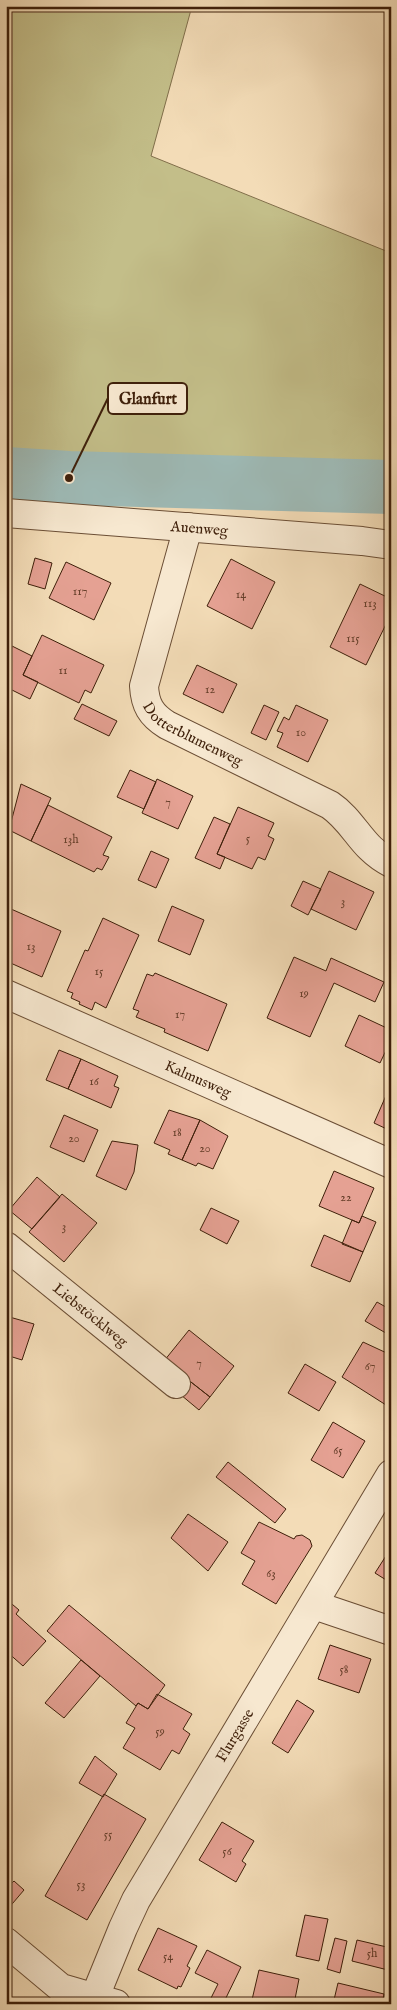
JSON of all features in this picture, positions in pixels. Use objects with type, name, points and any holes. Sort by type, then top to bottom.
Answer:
[{"type":"street","name":"Auenweg","points":[[6,513],[362,541],[391,545]]},
{"type":"street","name":"Dotterblumenweg","points":[[188,527],[144,686],[148,707],[156,718],[167,725],[330,805],[340,812],[367,848],[391,863]]},
{"type":"street","name":"Kalmusweg","points":[[6,994],[391,1164]]},
{"type":"street","name":"Liebstöcklweg","points":[[6,1246],[176,1384]]},
{"type":"street","name":"Flurgasse","points":[[100,2002],[136,1900],[391,1474]]},
{"type":"street","points":[[314,1605],[391,1631]]},
{"type":"street","points":[[6,1942],[61,1988],[100,2002]]},
{"type":"shaded area","points":[[6,6],[192,6],[151,156],[391,253],[391,511],[6,488]]},
{"type":"building","points":[[35,558],[52,563],[45,589],[28,584]]},
{"type":"building","points":[[231,559],[275,582],[252,629],[207,606]]},
{"type":"building","points":[[66,562],[111,583],[94,620],[49,598]]},
{"type":"building","points":[[360,584],[391,599],[391,614],[366,665],[330,647]]},
{"type":"building","points":[[42,635],[104,665],[91,693],[85,690],[79,703],[23,675]]},
{"type":"building","points":[[12,646],[32,656],[23,675],[38,682],[30,699],[6,687]]},
{"type":"building","points":[[197,665],[237,684],[223,713],[183,694]]},
{"type":"building","points":[[82,704],[117,721],[109,736],[74,719]]},
{"type":"building","points":[[264,705],[279,712],[266,740],[251,733]]},
{"type":"building","points":[[296,705],[328,720],[308,762],[277,747],[283,733],[277,731],[284,717],[289,720]]},
{"type":"building","points":[[130,770],[156,782],[144,809],[117,797]]},
{"type":"building","points":[[157,779],[193,796],[178,829],[142,813]]},
{"type":"building","points":[[21,784],[51,798],[31,841],[9,830]]},
{"type":"building","points":[[48,805],[112,837],[103,855],[109,857],[102,870],[97,868],[94,872],[31,841]]},
{"type":"building","points":[[238,807],[274,823],[268,836],[274,839],[265,860],[258,857],[252,869],[217,854]]},
{"type":"building","points":[[214,817],[230,824],[217,854],[225,857],[220,869],[195,858]]},
{"type":"building","points":[[151,851],[169,859],[156,888],[138,880]]},
{"type":"building","points":[[329,871],[374,892],[356,930],[311,909]]},
{"type":"building","points":[[303,881],[321,889],[308,915],[291,906]]},
{"type":"building","points":[[172,906],[204,920],[190,955],[158,941]]},
{"type":"building","points":[[11,909],[61,931],[42,977],[6,961],[6,919]]},
{"type":"building","points":[[103,918],[139,935],[106,1008],[95,1002],[92,1010],[71,998],[73,993],[67,991],[85,950],[88,951]]},
{"type":"building","points":[[294,957],[326,971],[331,958],[384,982],[375,1002],[334,983],[310,1037],[267,1018]]},
{"type":"building","points":[[155,973],[227,1004],[208,1051],[164,1032],[165,1029],[136,1017],[139,1011],[133,1009],[147,974],[153,976]]},
{"type":"building","points":[[359,1015],[391,1030],[391,1040],[380,1063],[345,1046]]},
{"type":"building","points":[[59,1050],[81,1059],[68,1089],[46,1080]]},
{"type":"building","points":[[81,1059],[118,1076],[114,1086],[119,1088],[111,1108],[68,1089]]},
{"type":"building","points":[[388,1091],[391,1093],[391,1131],[374,1123]]},
{"type":"building","points":[[169,1110],[200,1120],[182,1160],[168,1154],[170,1150],[154,1143]]},
{"type":"building","points":[[64,1115],[98,1130],[84,1162],[50,1147]]},
{"type":"building","points":[[200,1120],[228,1136],[213,1169],[198,1163],[196,1166],[182,1160]]},
{"type":"building","points":[[112,1141],[138,1145],[134,1172],[126,1190],[96,1176]]},
{"type":"building","points":[[334,1171],[374,1188],[359,1223],[319,1206]]},
{"type":"building","points":[[37,1177],[60,1197],[32,1229],[9,1210]]},
{"type":"building","points":[[62,1194],[97,1223],[64,1262],[29,1232]]},
{"type":"building","points":[[211,1208],[239,1221],[227,1244],[200,1230]]},
{"type":"building","points":[[362,1216],[376,1222],[363,1252],[342,1244],[352,1220],[359,1223]]},
{"type":"building","points":[[324,1235],[363,1252],[350,1282],[311,1266]]},
{"type":"building","points":[[377,1302],[391,1310],[387,1317],[391,1319],[391,1336],[365,1321]]},
{"type":"building","points":[[6,1316],[34,1324],[22,1360],[6,1355]]},
{"type":"building","points":[[189,1330],[234,1366],[210,1397],[164,1361]]},
{"type":"building","points":[[363,1342],[391,1355],[391,1397],[386,1405],[342,1377]]},
{"type":"building","points":[[305,1364],[336,1382],[319,1411],[288,1393]]},
{"type":"building","points":[[191,1382],[210,1397],[199,1410],[181,1395]]},
{"type":"building","points":[[333,1422],[365,1441],[343,1478],[311,1460]]},
{"type":"building","points":[[228,1462],[286,1509],[275,1523],[216,1477]]},
{"type":"building","points":[[188,1514],[228,1542],[208,1571],[171,1538]]},
{"type":"building","points":[[259,1522],[294,1539],[296,1536],[302,1535],[310,1540],[312,1546],[276,1604],[242,1584],[255,1561],[241,1553]]},
{"type":"building","points":[[391,1548],[391,1583],[375,1573]]},
{"type":"building","points":[[6,1599],[19,1610],[16,1614],[46,1641],[23,1666],[6,1651]]},
{"type":"building","points":[[69,1605],[165,1685],[148,1709],[138,1703],[136,1706],[47,1631]]},
{"type":"building","points":[[330,1645],[371,1659],[359,1693],[318,1679]]},
{"type":"building","points":[[81,1660],[100,1676],[64,1718],[45,1703]]},
{"type":"building","points":[[157,1694],[192,1714],[183,1729],[190,1734],[179,1754],[172,1750],[160,1770],[123,1748],[135,1728],[126,1723],[138,1703],[148,1709]]},
{"type":"building","points":[[297,1700],[314,1711],[288,1753],[272,1743]]},
{"type":"building","points":[[95,1756],[117,1774],[103,1797],[79,1783]]},
{"type":"building","points":[[104,1794],[146,1819],[87,1920],[45,1896]]},
{"type":"building","points":[[222,1822],[254,1841],[242,1861],[246,1864],[236,1882],[199,1860]]},
{"type":"building","points":[[14,1881],[24,1890],[7,1910],[6,1889]]},
{"type":"building","points":[[305,1915],[328,1919],[319,1961],[296,1956]]},
{"type":"building","points":[[158,1928],[197,1946],[187,1966],[190,1968],[181,1987],[178,1986],[177,1989],[138,1970]]},
{"type":"building","points":[[335,1938],[347,1941],[340,1973],[327,1969]]},
{"type":"building","points":[[357,1940],[391,1948],[388,1970],[352,1961]]},
{"type":"building","points":[[207,1950],[241,1967],[223,2004],[208,2004],[218,1984],[195,1973]]},
{"type":"building","points":[[259,1970],[299,1979],[294,2004],[251,2004]]},
{"type":"building","points":[[338,1983],[384,1994],[382,2004],[333,2004]]},
{"type":"waterway","points":[[6,474],[69,478],[391,487]]},
{"type":"place","name":"Glanfurt","points":[[69,478]]}]
